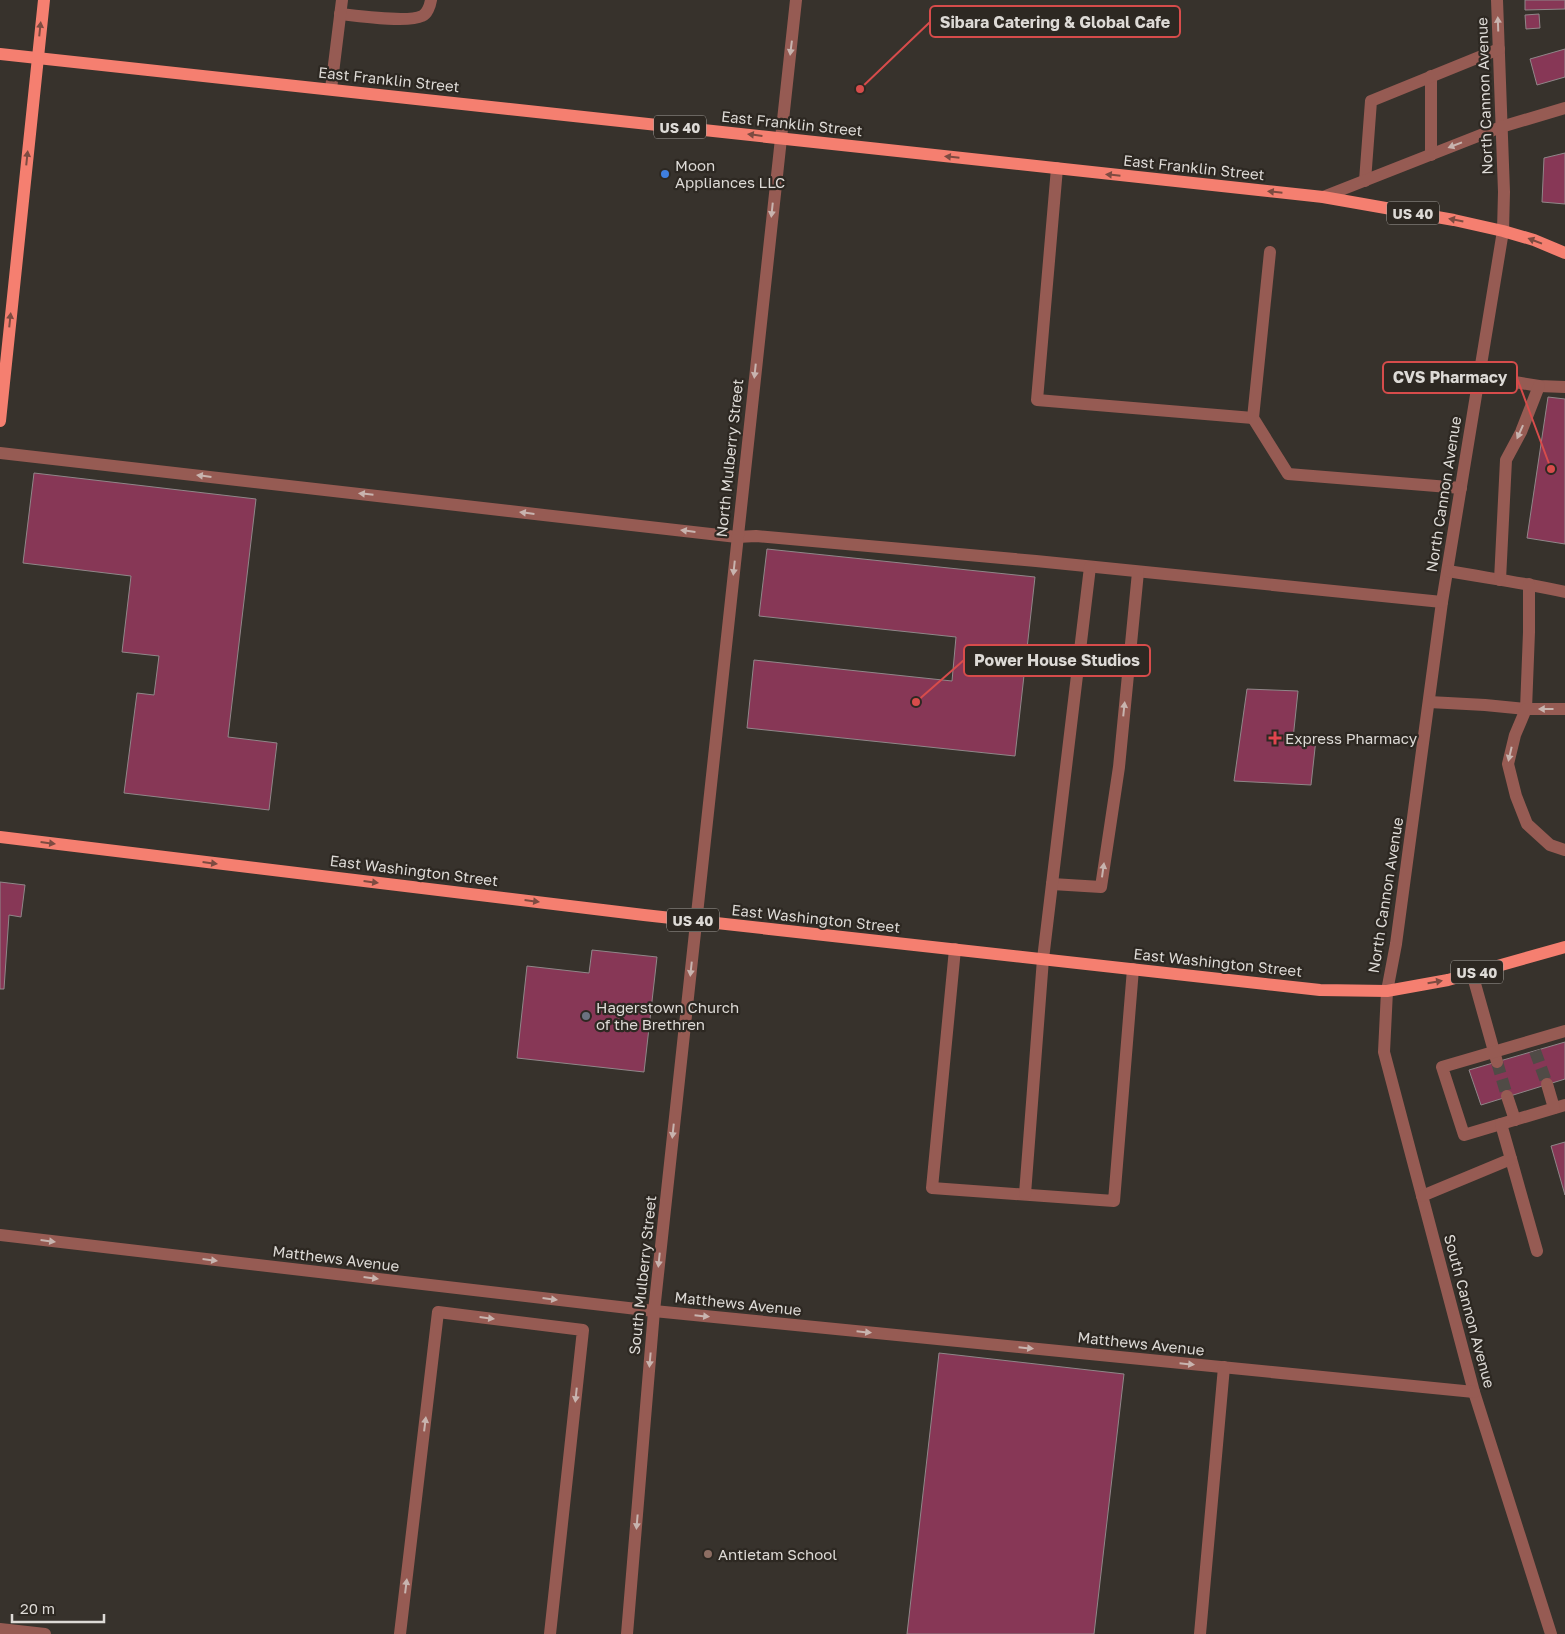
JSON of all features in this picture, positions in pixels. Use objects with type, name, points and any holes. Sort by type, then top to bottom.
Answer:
[{"type":"main road","points":[[0,421],[44,0]]},
{"type":"main road","name":"East Franklin Street","points":[[0,54],[1323,197]]},
{"type":"main road","name":"US 40","points":[[1323,197],[1503,230],[1565,253]]},
{"type":"main road","name":"East Washington Street","points":[[0,837],[697,921],[1320,990],[1387,991],[1448,980],[1565,947]]},
{"type":"street","points":[[331,89],[342,0]]},
{"type":"street","points":[[340,14],[412,20],[424,15],[431,0]]},
{"type":"street","name":"North Mulberry Street","points":[[697,921],[796,0]]},
{"type":"street","name":"North Cannon Avenue","points":[[1387,991],[1396,944],[1442,602],[1503,230],[1504,192],[1497,0]]},
{"type":"street","points":[[1365,181],[1371,101],[1498,49]]},
{"type":"street","points":[[1431,76],[1431,155]]},
{"type":"street","name":"East Franklin Street","points":[[1323,197],[1501,127],[1565,108]]},
{"type":"street","points":[[1057,168],[1037,400],[1253,418]]},
{"type":"street","points":[[1270,252],[1253,418],[1288,474],[1461,488]]},
{"type":"street","points":[[1479,376],[1539,386],[1565,387]]},
{"type":"street","points":[[1500,580],[1506,460],[1539,386]]},
{"type":"street","points":[[0,453],[737,537],[756,536],[1442,602]]},
{"type":"street","points":[[1026,1194],[1043,959],[1090,567]]},
{"type":"street","points":[[1448,571],[1529,584],[1565,592]]},
{"type":"street","points":[[1052,884],[1101,887],[1119,767],[1138,572]]},
{"type":"street","points":[[1529,584],[1526,708],[1514,735],[1508,764],[1516,796],[1527,824],[1550,845],[1565,850]]},
{"type":"street","points":[[1429,702],[1565,709]]},
{"type":"street","name":"South Mulberry Street","points":[[628,1634],[654,1311],[697,921]]},
{"type":"street","points":[[955,950],[932,1188],[1114,1201],[1133,969]]},
{"type":"street","points":[[1472,973],[1496,1057]]},
{"type":"street","name":"South Cannon Avenue","points":[[1387,991],[1384,1052],[1474,1392],[1550,1634]]},
{"type":"street","points":[[1547,1084],[1560,1106],[1464,1135],[1442,1067],[1496,1057],[1533,1046],[1565,1031]]},
{"type":"street","points":[[1507,1096],[1514,1120]]},
{"type":"street","points":[[1501,1124],[1537,1251]]},
{"type":"street","points":[[1422,1196],[1510,1159]]},
{"type":"street","name":"Matthews Avenue","points":[[0,1235],[654,1311],[1474,1392]]},
{"type":"street","points":[[400,1634],[438,1312],[583,1330],[550,1634]]},
{"type":"street","points":[[1200,1634],[1224,1368]]},
{"type":"street","points":[[0,1629],[45,1634]]},
{"type":"building","points":[[1525,0],[1565,0],[1565,9],[1525,10]]},
{"type":"building","points":[[1539,14],[1540,28],[1526,29],[1525,15]]},
{"type":"building","points":[[1565,49],[1565,77],[1537,85],[1530,59]]},
{"type":"building","points":[[1565,153],[1565,204],[1542,202],[1544,158]]},
{"type":"building","points":[[1548,397],[1565,399],[1565,544],[1527,538]]},
{"type":"building","points":[[34,473],[256,499],[228,737],[277,743],[269,810],[124,793],[137,693],[154,695],[159,656],[122,652],[131,576],[23,563]]},
{"type":"building","points":[[767,549],[1035,577],[1015,756],[747,728],[754,660],[952,681],[956,637],[759,616]]},
{"type":"building","points":[[1247,689],[1298,691],[1293,739],[1316,739],[1311,785],[1234,781]]},
{"type":"building","points":[[0,882],[25,885],[21,917],[9,915],[4,989],[0,989]]},
{"type":"building","name":"Hagerstown Church of the Brethren","points":[[592,950],[657,957],[644,1072],[517,1058],[527,966],[589,973]]},
{"type":"building","points":[[1565,1042],[1565,1079],[1481,1105],[1469,1070]]},
{"type":"building","points":[[1565,1142],[1565,1195],[1551,1146]]},
{"type":"building","points":[[939,1353],[1124,1374],[1094,1634],[907,1634]]},
{"type":"tunnel","points":[[1535,1051],[1547,1084]]},
{"type":"tunnel","points":[[1497,1062],[1507,1096]]},
{"type":"place","name":"Sibara Catering & Global Cafe","points":[[860,89]]},
{"type":"place","name":"Moon Appliances LLC","points":[[665,174]]},
{"type":"place","name":"CVS Pharmacy","points":[[1551,469]]},
{"type":"place","name":"Power House Studios","points":[[916,702]]},
{"type":"place","name":"Express Pharmacy","points":[[1275,738]]},
{"type":"place","name":"Hagerstown Church of the Brethren","points":[[586,1016]]},
{"type":"place","name":"Antietam School","points":[[708,1554]]}]
